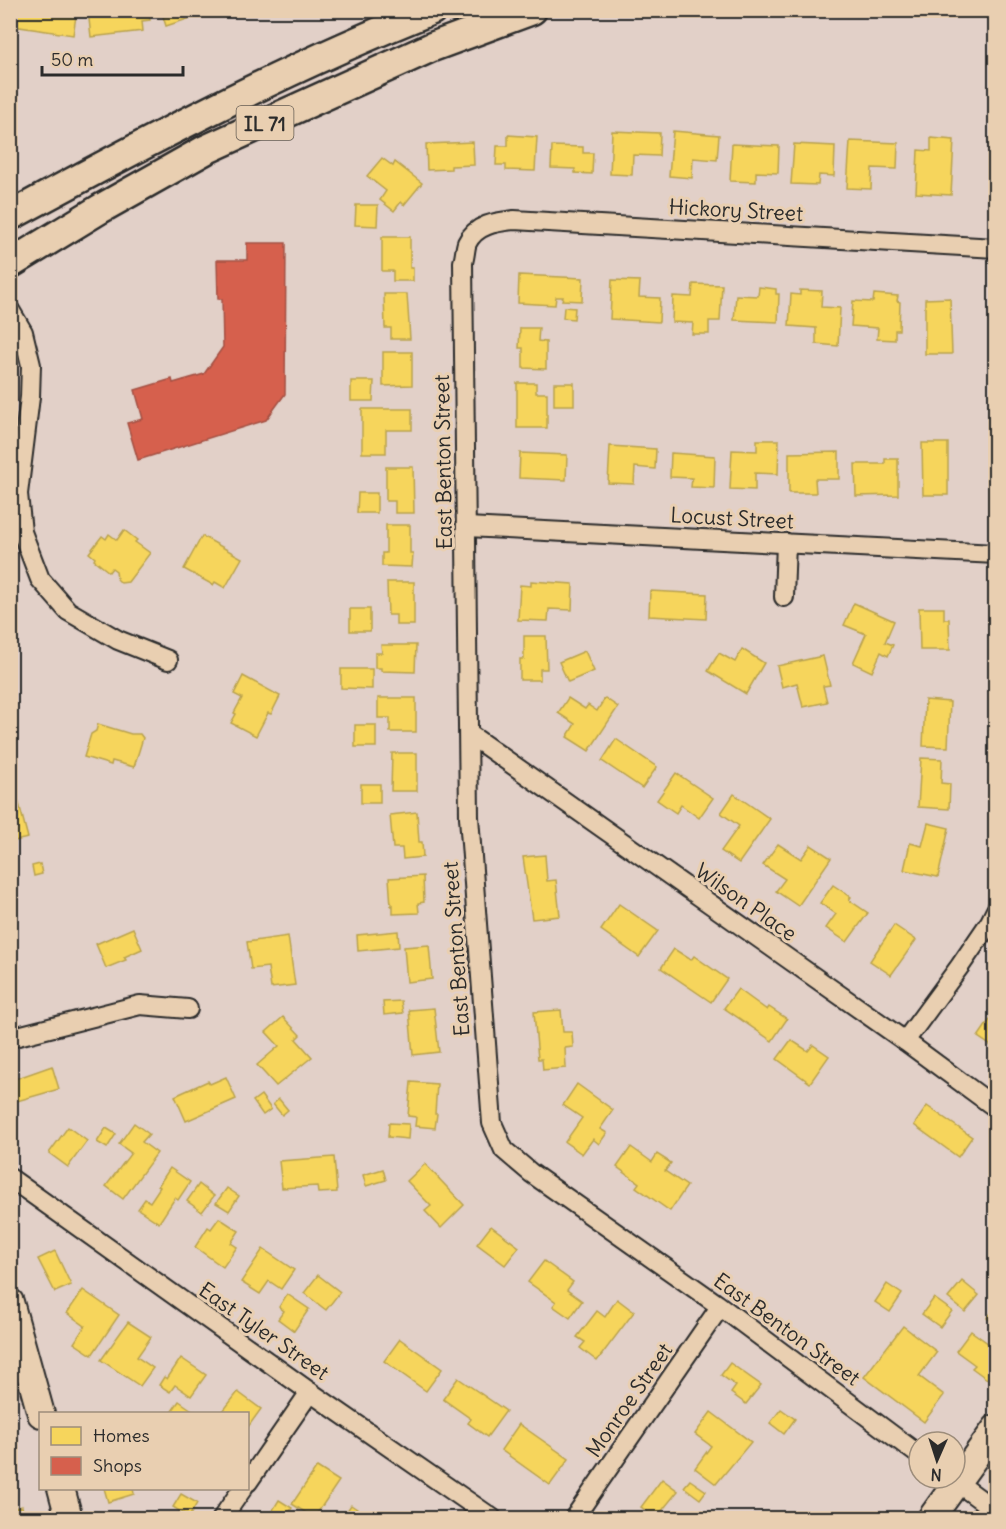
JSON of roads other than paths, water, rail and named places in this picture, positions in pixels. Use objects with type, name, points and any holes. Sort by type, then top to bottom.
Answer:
[{"type":"main road","name":"IL 71","points":[[10,216],[130,150],[276,78],[432,10]]},
{"type":"main road","name":"IL 71","points":[[10,264],[100,209],[205,150],[432,47],[532,10]]},
{"type":"street","name":"Hickory Street","points":[[477,231],[491,222],[514,220],[996,248]]},
{"type":"street","name":"East Benton Street","points":[[477,231],[467,243],[463,262],[469,817],[492,1123],[504,1150],[531,1173],[720,1307],[907,1446]]},
{"type":"street","points":[[10,310],[23,332],[31,365],[30,397],[18,494],[22,532],[40,579],[68,611],[118,640],[168,660]]},
{"type":"street","name":"Locust Street","points":[[467,528],[996,554]]},
{"type":"street","points":[[784,597],[786,543]]},
{"type":"street","name":"Wilson Place","points":[[469,734],[905,1041],[996,1108]]},
{"type":"street","points":[[905,1041],[960,966],[996,910]]},
{"type":"street","points":[[10,1038],[140,1005],[188,1009]]},
{"type":"street","name":"East Tyler Street","points":[[10,1178],[310,1392],[492,1518]]},
{"type":"street","points":[[10,1302],[41,1412]]},
{"type":"street","name":"Monroe Street","points":[[574,1518],[720,1307]]},
{"type":"street","points":[[249,1481],[310,1392]]},
{"type":"street","points":[[967,1463],[996,1428]]},
{"type":"street","points":[[62,1490],[69,1518]]},
{"type":"street","points":[[222,1518],[242,1490]]},
{"type":"street","points":[[931,1518],[947,1490]]},
{"type":"street","points":[[967,1490],[996,1511]]}]
